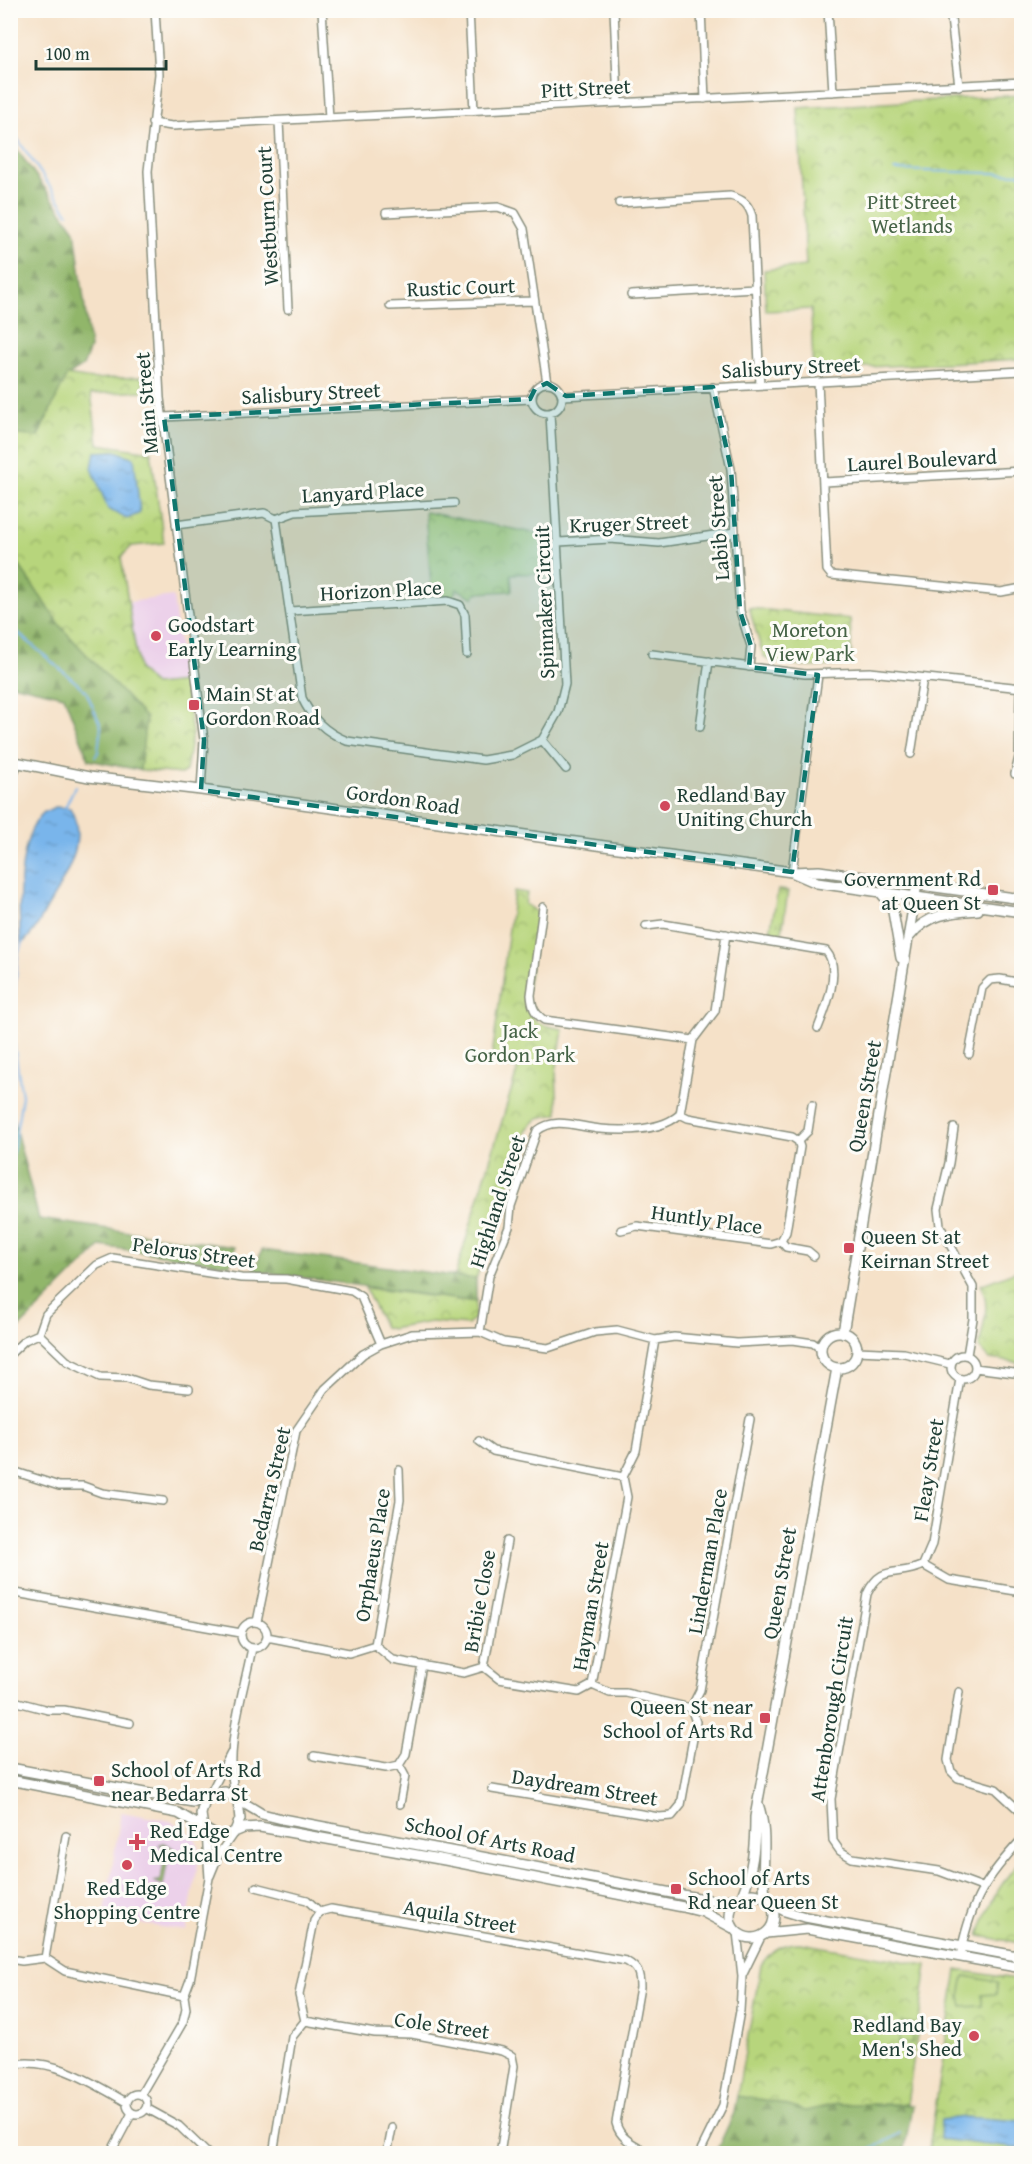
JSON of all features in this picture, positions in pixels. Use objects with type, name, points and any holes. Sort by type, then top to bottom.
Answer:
[{"type":"street","name":"Main Street","points":[[155,10],[159,74],[148,171],[160,398],[204,740],[201,790]]},
{"type":"street","points":[[322,10],[329,118]]},
{"type":"street","points":[[468,10],[474,111]]},
{"type":"street","points":[[614,10],[618,103]]},
{"type":"street","points":[[700,10],[705,99]]},
{"type":"street","points":[[828,10],[833,92]]},
{"type":"street","points":[[950,10],[958,86]]},
{"type":"street","name":"Pitt Street","points":[[152,123],[172,126],[279,121],[1022,82]]},
{"type":"street","name":"Westburn Court","points":[[279,121],[288,309]]},
{"type":"street","points":[[619,202],[730,196],[741,198],[749,207],[752,216],[760,385]]},
{"type":"street","points":[[386,213],[498,207],[515,213],[524,229],[547,383]]},
{"type":"street","points":[[631,295],[755,288]]},
{"type":"street","name":"Rustic Court","points":[[390,306],[533,301]]},
{"type":"street","name":"Salisbury Street","points":[[562,396],[1022,371]]},
{"type":"street","points":[[818,382],[827,570],[831,575],[1001,592],[1022,588]]},
{"type":"street","points":[[547,383],[557,386],[562,396],[560,406],[550,413],[540,411],[532,399],[535,389],[547,383]]},
{"type":"street","name":"Labib Street","points":[[713,387],[731,469],[740,611],[751,646],[749,667]]},
{"type":"street","name":"Salisbury Street","points":[[164,417],[532,399]]},
{"type":"street","name":"Spinnaker Circuit","points":[[542,740],[558,712],[565,684],[559,542],[550,413]]},
{"type":"street","name":"Laurel Boulevard","points":[[824,482],[1022,471]]},
{"type":"street","name":"Lanyard Place","points":[[276,519],[295,512],[454,503]]},
{"type":"street","points":[[176,525],[264,513],[276,519],[302,698],[315,719],[333,735],[347,741],[483,759],[512,755],[542,740],[566,769]]},
{"type":"street","name":"Kruger Street","points":[[559,542],[610,539],[659,543],[735,532]]},
{"type":"street","name":"Horizon Place","points":[[290,611],[448,601],[460,605],[465,615],[467,654]]},
{"type":"street","points":[[651,654],[818,675],[870,672],[1021,688],[1019,757],[1015,774]]},
{"type":"street","points":[[700,727],[709,661]]},
{"type":"street","points":[[792,872],[818,675]]},
{"type":"street","points":[[911,754],[922,678]]},
{"type":"street","points":[[10,780],[14,762]]},
{"type":"street","name":"Gordon Road","points":[[14,762],[89,777],[201,790],[792,872],[819,871],[1022,899]]},
{"type":"street","name":"Gordon Road","points":[[792,872],[817,883],[995,909]]},
{"type":"street","name":"Queen Street","points":[[843,1333],[917,884]]},
{"type":"street","name":"Queen Street","points":[[881,893],[892,906],[903,973]]},
{"type":"street","points":[[543,907],[531,995],[531,1006],[536,1014],[544,1020],[693,1040]]},
{"type":"street","points":[[908,938],[925,920],[939,915],[995,909],[1022,912]]},
{"type":"street","points":[[646,926],[663,924],[826,951],[831,956],[834,967],[826,1009],[818,1028]]},
{"type":"street","points":[[726,934],[715,1011],[693,1040],[680,1114],[688,1118],[792,1137],[798,1141],[808,1131],[812,1105]]},
{"type":"street","points":[[969,1054],[982,988],[990,980],[1000,979],[1022,983]]},
{"type":"street","name":"Highland Street","points":[[480,1332],[489,1276],[509,1227],[511,1206],[537,1131],[546,1123],[601,1129],[664,1125],[680,1114]]},
{"type":"street","points":[[954,1128],[939,1209],[940,1226],[973,1287],[973,1319],[967,1355]]},
{"type":"street","name":"Huntly Place","points":[[621,1230],[637,1226],[771,1244],[780,1241],[786,1232],[800,1148],[798,1141]]},
{"type":"street","points":[[780,1241],[786,1247],[808,1251],[814,1256]]},
{"type":"street","name":"Pelorus Street","points":[[39,1334],[46,1314],[97,1264],[113,1258],[241,1278],[286,1279],[352,1291],[361,1297],[381,1344]]},
{"type":"street","name":"Bedarra Street","points":[[257,1622],[296,1431],[325,1389],[363,1354],[381,1344],[412,1334],[480,1332],[503,1342],[537,1348],[563,1345],[604,1330],[617,1330],[655,1340],[674,1337],[737,1343],[793,1340],[813,1343],[821,1349]]},
{"type":"street","points":[[843,1333],[852,1338],[857,1351],[852,1363],[837,1368],[823,1360],[821,1349],[831,1334],[843,1333]]},
{"type":"street","points":[[10,1354],[25,1340],[39,1334],[67,1361],[100,1377],[127,1378],[148,1384],[189,1389]]},
{"type":"street","points":[[479,1441],[493,1451],[623,1477],[636,1451],[655,1340]]},
{"type":"street","points":[[857,1351],[904,1353],[950,1364]]},
{"type":"street","points":[[957,1355],[967,1355],[974,1362],[975,1368],[970,1377],[960,1379],[951,1372],[950,1364],[957,1355]]},
{"type":"street","name":"Queen Street","points":[[740,1898],[754,1860],[755,1817],[837,1368]]},
{"type":"street","points":[[975,1368],[1022,1374]]},
{"type":"street","name":"Fleay Street","points":[[923,1564],[932,1544],[960,1379]]},
{"type":"street","name":"Linderman Place","points":[[691,1708],[700,1690],[750,1419]]},
{"type":"street","points":[[10,1470],[59,1486],[83,1486],[102,1492],[163,1502]]},
{"type":"street","name":"Orphaeus Place","points":[[375,1646],[400,1500],[399,1470]]},
{"type":"street","name":"Hayman Street","points":[[484,1666],[500,1679],[579,1692],[592,1685],[627,1497],[623,1477]]},
{"type":"street","name":"Bribie Close","points":[[484,1666],[507,1541]]},
{"type":"street","points":[[923,1564],[949,1580],[1022,1592]]},
{"type":"street","name":"Attenborough Circuit","points":[[923,1564],[915,1569],[886,1572],[874,1580],[867,1594],[831,1799],[833,1841],[840,1851],[852,1858],[939,1870],[982,1887]]},
{"type":"street","points":[[10,1592],[241,1633]]},
{"type":"street","points":[[257,1622],[264,1626],[267,1637],[264,1645],[252,1648],[245,1644],[241,1633],[249,1623],[257,1622]]},
{"type":"street","points":[[267,1637],[349,1653],[375,1646],[393,1660],[464,1673],[484,1666]]},
{"type":"street","points":[[141,2094],[183,2022],[186,2009],[184,1996],[190,1980],[209,1878],[219,1854],[240,1819],[232,1784],[232,1751],[252,1648]]},
{"type":"street","points":[[314,1756],[386,1768],[399,1765],[406,1754],[422,1665]]},
{"type":"street","points":[[592,1685],[610,1693],[637,1695],[691,1708]]},
{"type":"street","points":[[959,1692],[948,1760],[951,1771],[958,1778],[996,1789],[1022,1813]]},
{"type":"street","points":[[10,1700],[48,1710],[64,1710],[130,1723]]},
{"type":"street","name":"Daydream Street","points":[[492,1789],[659,1817],[672,1816],[681,1805],[696,1722],[691,1708]]},
{"type":"street","points":[[209,1878],[205,1830],[201,1814],[232,1751]]},
{"type":"street","points":[[399,1765],[405,1776],[400,1804]]},
{"type":"street","points":[[10,1768],[193,1802],[225,1792],[237,1800]]},
{"type":"street","points":[[10,1780],[164,1810],[190,1819],[205,1830],[221,1836],[234,1832]]},
{"type":"street","name":"School Of Arts Road","points":[[237,1800],[262,1814],[282,1819],[714,1901],[740,1898]]},
{"type":"street","name":"Queen Street","points":[[758,1804],[766,1838],[763,1879],[767,1901]]},
{"type":"street","name":"School Of Arts Road","points":[[234,1832],[260,1827],[577,1886],[703,1912],[735,1930]]},
{"type":"street","points":[[45,1958],[66,1836]]},
{"type":"street","points":[[960,1957],[982,1887],[1022,1839]]},
{"type":"street","points":[[256,1887],[307,1900],[321,1912],[314,1921],[299,1995],[305,2021],[292,2037],[273,2154]]},
{"type":"street","points":[[699,2154],[723,2105],[740,2011],[742,1976],[735,1930],[730,1916],[740,1898],[755,1894],[785,1911],[805,1917],[1022,1957]]},
{"type":"street","points":[[742,1976],[764,1934],[770,1928],[774,1914],[767,1901]]},
{"type":"street","name":"Aquila Street","points":[[321,1912],[332,1909],[626,1961],[636,1966],[640,1975],[640,1987],[616,2123],[618,2131],[625,2139],[651,2154]]},
{"type":"street","points":[[735,1930],[749,1938],[807,1929],[1022,1968]]},
{"type":"street","points":[[10,1959],[45,1958],[65,1971],[184,1996]]},
{"type":"street","name":"Cole Street","points":[[305,2021],[375,2033],[432,2038],[502,2051],[512,2056],[514,2066],[500,2154]]},
{"type":"street","points":[[10,2066],[28,2062],[66,2071],[126,2102],[132,2113]]},
{"type":"street","points":[[126,2102],[131,2095],[141,2094]]},
{"type":"street","points":[[132,2113],[140,2114],[146,2108],[147,2102],[141,2094]]},
{"type":"street","points":[[146,2108],[179,2126],[208,2154]]},
{"type":"street","points":[[110,2154],[132,2113]]},
{"type":"street","points":[[387,2154],[392,2128]]},
{"type":"highlighted area","points":[[547,383],[566,396],[713,387],[731,469],[740,611],[751,646],[749,667],[818,675],[792,872],[201,790],[204,740],[164,417],[530,399],[535,389]]},
{"type":"shaded area","name":"Goodstart Early Learning","points":[[173,596],[184,682],[153,685],[139,670],[128,602]]},
{"type":"shaded area","points":[[121,1812],[171,1821],[195,1837],[200,1853],[186,1931],[104,1918]]},
{"type":"green space","name":"Pitt Street Wetlands","points":[[1021,95],[1021,359],[813,370],[811,309],[766,311],[764,270],[806,266],[798,108]]},
{"type":"green space","points":[[10,140],[75,230],[90,348],[83,366],[67,376],[37,437],[11,434]]},
{"type":"green space","points":[[67,375],[92,379],[143,377],[144,391],[91,394],[98,444],[151,452],[164,543],[132,546],[121,557],[139,670],[154,685],[184,682],[192,733],[186,771],[181,774],[140,770],[146,718],[61,627],[11,553],[10,434],[38,437]]},
{"type":"green space","points":[[425,512],[549,536],[551,573],[511,574],[512,591],[476,593],[474,598],[457,589],[452,598],[432,598]]},
{"type":"green space","points":[[10,552],[61,627],[146,718],[140,770],[89,760],[64,696],[11,684]]},
{"type":"green space","name":"Moreton View Park","points":[[749,608],[850,619],[852,665],[810,667],[768,660],[763,655]]},
{"type":"green space","points":[[778,890],[788,891],[781,939],[769,937]]},
{"type":"green space","name":"Jack Gordon Park","points":[[514,891],[527,893],[525,904],[539,914],[525,1001],[527,1008],[533,1019],[543,1025],[563,1029],[556,1073],[558,1114],[538,1118],[527,1129],[494,1236],[487,1245],[476,1279],[455,1276],[518,1068],[491,1064]]},
{"type":"green space","points":[[10,1108],[39,1219],[235,1247],[230,1265],[101,1246],[11,1336]]},
{"type":"green space","points":[[262,1250],[476,1279],[476,1302],[254,1271]]},
{"type":"green space","points":[[1021,1269],[1021,1363],[990,1359],[979,1348],[986,1308],[984,1292],[980,1285]]},
{"type":"green space","points":[[365,1288],[476,1302],[475,1317],[468,1325],[431,1322],[391,1329],[384,1327]]},
{"type":"green space","points":[[164,1843],[174,1849],[168,1849],[163,1885],[154,1881],[161,1881],[167,1846],[159,1845]]},
{"type":"green space","points":[[1021,1859],[1021,1943],[979,1936],[996,1895]]},
{"type":"green space","points":[[800,1943],[927,1965],[907,2104],[836,2104],[805,2111],[772,2101],[737,2096],[761,1965],[778,1948]]},
{"type":"green space","points":[[957,1970],[1021,1980],[1021,2153],[928,2154]]},
{"type":"green space","points":[[964,1976],[998,1982],[996,1994],[982,1995],[982,2006],[962,2007],[960,1996]]},
{"type":"green space","points":[[902,2022],[915,2024],[912,2044],[899,2043]]},
{"type":"green space","points":[[737,2096],[772,2101],[805,2111],[836,2104],[912,2105],[904,2153],[715,2154],[734,2113]]},
{"type":"water","points":[[116,451],[134,458],[140,513],[127,519],[108,509],[92,468],[95,452]]},
{"type":"water","points":[[55,807],[70,808],[75,820],[76,846],[61,883],[36,926],[21,944],[21,876],[28,839],[34,824],[43,813]]},
{"type":"water","points":[[964,2117],[1021,2121],[1021,2149],[940,2139],[941,2120]]},
{"type":"waterway","points":[[10,128],[68,213]]},
{"type":"waterway","points":[[894,170],[1022,174]]},
{"type":"waterway","points":[[10,316],[10,334]]},
{"type":"waterway","points":[[10,626],[86,691],[101,726],[98,752],[95,757]]},
{"type":"waterway","points":[[64,810],[75,786]]},
{"type":"waterway","points":[[14,1000],[18,954],[23,941]]},
{"type":"waterway","points":[[10,1019],[22,1096],[10,1169]]},
{"type":"waterway","points":[[863,2154],[900,2133]]},
{"type":"place","name":"Goodstart Early Learning","points":[[156,636]]},
{"type":"place","name":"Main St at Gordon Road","points":[[194,705]]},
{"type":"place","name":"Redland Bay Uniting Church","points":[[665,806]]},
{"type":"place","name":"Government Rd at Queen St","points":[[993,890]]},
{"type":"place","name":"Queen St at Keirnan Street","points":[[849,1248]]},
{"type":"place","name":"Queen St near School of Arts Rd","points":[[765,1718]]},
{"type":"place","name":"School of Arts Rd near Bedarra St","points":[[99,1781]]},
{"type":"place","name":"Red Edge Medical Centre","points":[[137,1842]]},
{"type":"place","name":"Red Edge Shopping Centre","points":[[127,1865]]},
{"type":"place","name":"School of Arts Rd near Queen St","points":[[676,1889]]},
{"type":"place","name":"Redland Bay Men's Shed","points":[[974,2036]]}]
